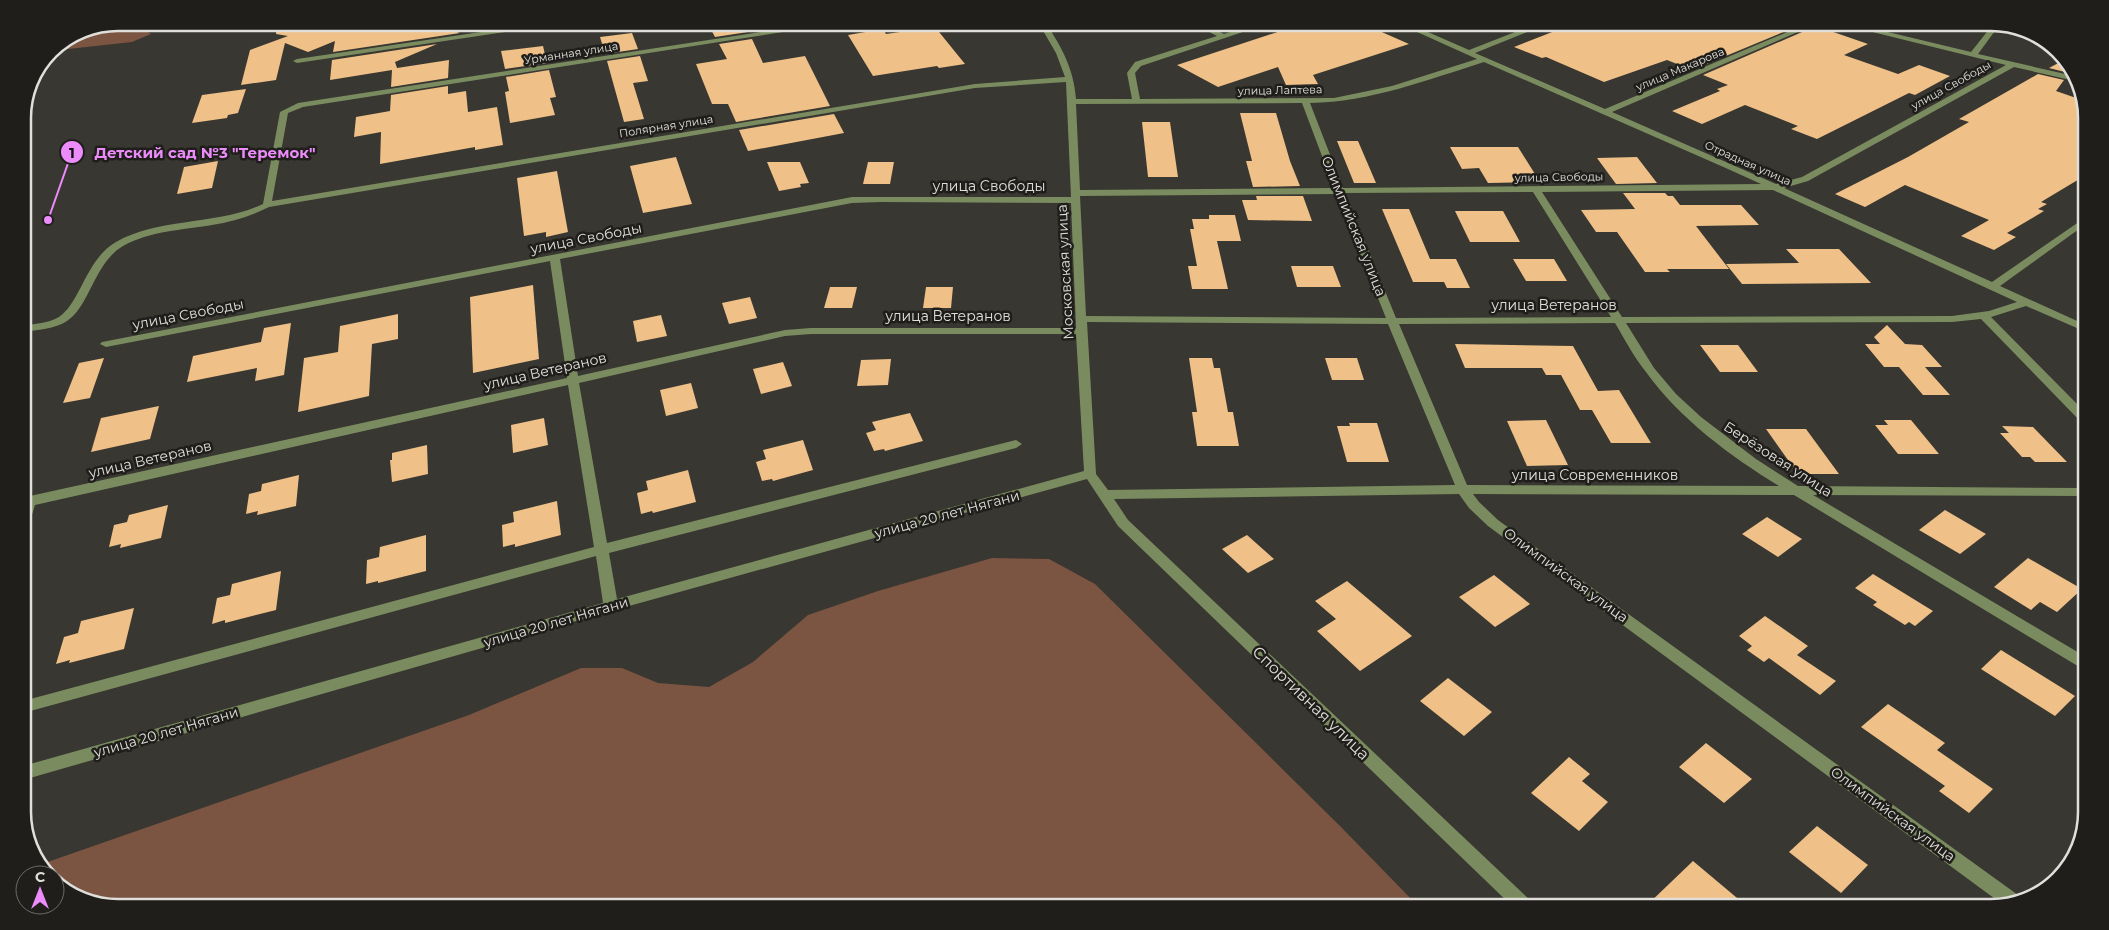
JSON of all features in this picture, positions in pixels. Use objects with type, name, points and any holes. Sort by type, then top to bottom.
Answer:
[{"type":"street","points":[[296,61],[506,31]]},
{"type":"street","name":"Урманная улица","points":[[267,205],[284,112],[301,105],[785,31]]},
{"type":"street","name":"Московская улица","points":[[1046,31],[1061,54],[1070,79],[1090,474],[1103,495]]},
{"type":"street","points":[[1212,31],[1224,37]]},
{"type":"street","points":[[1136,101],[1131,73],[1138,64],[1242,31]]},
{"type":"street","name":"Отрадная улица","points":[[1418,31],[1606,112],[2078,325]]},
{"type":"street","points":[[1468,53],[1525,31]]},
{"type":"street","name":"улица Макарова","points":[[1606,112],[1797,31]]},
{"type":"street","points":[[1873,31],[2067,77]]},
{"type":"street","points":[[1973,55],[1992,31]]},
{"type":"street","name":"улица Лаптева","points":[[1072,102],[1306,102],[1334,100],[1372,94],[1484,60]]},
{"type":"street","name":"улица Свободы","points":[[106,344],[852,200],[1339,191],[1774,187],[1805,179],[2014,64]]},
{"type":"street","name":"Полярная улица","points":[[31,327],[61,320],[70,314],[98,264],[108,252],[121,244],[157,232],[255,212],[267,205],[975,86],[1020,81],[1070,79]]},
{"type":"street","name":"Олимпийская улица","points":[[1306,102],[1339,191],[1392,321],[1463,489],[1474,505],[1493,523],[2007,897]]},
{"type":"street","name":"Берёзовая улица","points":[[1536,190],[1650,370],[1680,407],[1722,442],[1795,490],[2078,659]]},
{"type":"street","points":[[1992,286],[2078,226]]},
{"type":"street","points":[[555,258],[573,380],[611,606]]},
{"type":"street","name":"улица Ветеранов","points":[[31,501],[785,333],[1081,325],[1392,321],[1952,319],[1985,317],[2005,312],[2025,302]]},
{"type":"street","points":[[1985,317],[2078,412]]},
{"type":"street","points":[[31,705],[601,550],[1016,444]]},
{"type":"street","name":"улица 20 лет Нягани","points":[[31,771],[611,606],[1090,474]]},
{"type":"street","name":"улица Современников","points":[[1103,495],[1463,489],[2078,492]]},
{"type":"street","name":"Спортивная улица","points":[[1103,495],[1123,523],[1516,899]]},
{"type":"shaded area","points":[[146,31],[151,34],[132,42],[66,49],[85,38],[99,34]]},
{"type":"shaded area","points":[[992,558],[1049,559],[1095,584],[1411,899],[118,899],[101,897],[75,887],[65,881],[65,865],[50,865],[48,862],[469,715],[581,668],[622,668],[658,683],[709,687],[753,662],[808,615],[878,591]]},
{"type":"building","points":[[276,31],[454,31],[460,33],[333,52],[335,41],[308,52],[285,43],[276,80],[241,85],[250,50],[288,36],[276,34]]},
{"type":"building","points":[[712,31],[748,32],[715,37]]},
{"type":"building","points":[[871,31],[884,31],[886,34],[907,31],[938,31],[965,64],[939,68],[937,66],[873,76],[848,35]]},
{"type":"building","points":[[1281,31],[1379,31],[1409,44],[1313,75],[1318,84],[1286,85],[1278,67],[1218,87],[1177,65]]},
{"type":"building","points":[[1555,31],[1786,31],[1692,70],[1667,60],[1604,82],[1546,57],[1542,58],[1514,47]]},
{"type":"building","points":[[1804,31],[1830,31],[1868,44],[1844,55],[1898,74],[1919,65],[1950,76],[1915,95],[1909,93],[1817,139],[1791,129],[1798,126],[1745,105],[1702,124],[1672,111],[1720,91],[1717,89],[1728,85],[1703,75]]},
{"type":"building","points":[[632,33],[638,49],[605,54],[600,37]]},
{"type":"building","points":[[752,39],[763,63],[805,56],[830,106],[736,122],[728,104],[712,104],[696,64],[727,59],[719,44]]},
{"type":"building","points":[[437,44],[395,62],[397,68],[449,60],[448,78],[391,87],[392,70],[330,80],[332,60]]},
{"type":"building","points":[[543,46],[547,63],[505,69],[501,51]]},
{"type":"building","points":[[640,56],[648,81],[633,83],[644,119],[624,122],[607,61]]},
{"type":"building","points":[[2058,63],[2064,72],[2049,68]]},
{"type":"building","points":[[549,70],[556,97],[550,98],[555,115],[510,123],[505,92],[509,91],[506,77]]},
{"type":"building","points":[[2038,74],[2064,80],[2056,91],[2075,98],[2076,101],[2078,112],[2078,180],[2041,202],[2047,204],[2038,209],[2044,211],[2007,233],[2016,237],[1994,250],[1961,236],[1989,220],[1905,185],[1865,207],[1835,194],[1908,157],[1969,122],[1959,119]]},
{"type":"building","points":[[448,86],[448,94],[466,91],[468,112],[497,107],[503,145],[475,150],[475,147],[380,164],[381,132],[354,137],[356,117],[390,111],[391,95]]},
{"type":"building","points":[[246,89],[238,113],[228,115],[227,118],[192,123],[202,95]]},
{"type":"building","points":[[1240,113],[1276,113],[1290,161],[1300,186],[1253,187],[1246,161],[1252,161]]},
{"type":"building","points":[[834,114],[844,133],[748,151],[739,130]]},
{"type":"building","points":[[1142,122],[1170,122],[1178,177],[1148,177]]},
{"type":"building","points":[[1337,141],[1358,141],[1376,183],[1354,183]]},
{"type":"building","points":[[1450,147],[1518,147],[1540,182],[1488,183],[1479,168],[1462,169]]},
{"type":"building","points":[[676,157],[692,204],[643,213],[630,166]]},
{"type":"building","points":[[1637,157],[1657,183],[1616,184],[1597,158]]},
{"type":"building","points":[[218,161],[212,188],[177,194],[184,167]]},
{"type":"building","points":[[767,162],[800,162],[809,183],[800,184],[801,187],[779,191]]},
{"type":"building","points":[[868,162],[894,162],[890,184],[863,184]]},
{"type":"building","points":[[557,171],[568,232],[546,237],[546,232],[524,236],[517,178]]},
{"type":"building","points":[[1623,193],[1665,193],[1668,196],[1673,196],[1680,205],[1741,205],[1759,225],[1696,226],[1729,269],[1667,269],[1670,272],[1645,272],[1617,232],[1596,232],[1581,210],[1635,209]]},
{"type":"building","points":[[1256,196],[1303,196],[1312,221],[1248,220],[1242,200],[1257,200]]},
{"type":"building","points":[[1382,209],[1409,209],[1430,259],[1456,259],[1470,288],[1447,288],[1444,282],[1413,282]]},
{"type":"building","points":[[1455,211],[1503,211],[1520,242],[1470,242]]},
{"type":"building","points":[[1209,215],[1235,215],[1241,241],[1217,241],[1228,289],[1192,289],[1188,266],[1197,266],[1190,229],[1194,229],[1192,219],[1209,219]]},
{"type":"building","points":[[1786,249],[1839,249],[1871,283],[1742,284],[1726,264],[1799,263]]},
{"type":"building","points":[[1513,259],[1554,259],[1567,281],[1526,281]]},
{"type":"building","points":[[1291,266],[1333,266],[1341,287],[1297,287]]},
{"type":"building","points":[[533,285],[539,359],[473,373],[470,297]]},
{"type":"building","points":[[830,287],[857,287],[852,308],[824,308]]},
{"type":"building","points":[[926,287],[953,287],[951,308],[923,308]]},
{"type":"building","points":[[750,297],[757,318],[729,324],[722,303]]},
{"type":"building","points":[[398,314],[398,339],[372,344],[369,396],[298,412],[304,358],[338,352],[340,326]]},
{"type":"building","points":[[661,315],[667,336],[637,342],[633,321]]},
{"type":"building","points":[[291,323],[284,375],[255,381],[257,368],[187,382],[193,356],[261,342],[264,328]]},
{"type":"building","points":[[1887,325],[1905,344],[1922,345],[1942,367],[1925,367],[1950,395],[1923,395],[1899,367],[1884,367],[1865,344],[1880,344],[1874,337]]},
{"type":"building","points":[[1455,344],[1573,346],[1598,391],[1619,390],[1651,443],[1611,443],[1592,410],[1580,410],[1561,375],[1546,375],[1542,368],[1465,368]]},
{"type":"building","points":[[1700,345],[1738,345],[1758,372],[1720,372]]},
{"type":"building","points":[[104,358],[90,398],[63,403],[79,363]]},
{"type":"building","points":[[1189,358],[1212,358],[1214,368],[1220,368],[1228,412],[1233,412],[1239,446],[1197,446],[1192,412],[1197,412]]},
{"type":"building","points":[[1325,358],[1357,358],[1364,380],[1332,380]]},
{"type":"building","points":[[891,359],[888,385],[857,386],[861,360]]},
{"type":"building","points":[[783,362],[792,386],[761,394],[753,369]]},
{"type":"building","points":[[691,383],[698,408],[666,416],[660,390]]},
{"type":"building","points":[[159,406],[150,439],[91,452],[101,418]]},
{"type":"building","points":[[910,413],[923,441],[885,451],[884,449],[874,451],[866,433],[876,430],[872,422]]},
{"type":"building","points":[[544,418],[548,445],[513,453],[511,425]]},
{"type":"building","points":[[1546,420],[1568,465],[1527,466],[1507,421]]},
{"type":"building","points":[[1884,420],[1911,420],[1939,454],[1898,454],[1875,425],[1888,425]]},
{"type":"building","points":[[1349,423],[1377,423],[1389,462],[1347,462],[1337,426],[1350,426]]},
{"type":"building","points":[[2002,426],[2033,427],[2067,462],[2035,462],[2030,457],[2022,457],[2000,433],[2009,433]]},
{"type":"building","points":[[1766,429],[1806,429],[1839,474],[1798,474]]},
{"type":"building","points":[[803,440],[813,470],[773,481],[772,479],[762,481],[756,462],[766,459],[763,450]]},
{"type":"building","points":[[427,445],[428,474],[392,482],[390,460],[392,460],[392,453]]},
{"type":"building","points":[[688,470],[696,502],[653,513],[652,511],[641,514],[637,493],[648,490],[646,481]]},
{"type":"building","points":[[299,475],[296,506],[257,515],[258,511],[246,514],[249,494],[261,491],[262,484]]},
{"type":"building","points":[[557,501],[561,535],[515,547],[515,544],[503,547],[502,525],[514,522],[513,512]]},
{"type":"building","points":[[168,505],[161,538],[120,548],[121,544],[109,547],[114,525],[127,522],[129,515]]},
{"type":"building","points":[[1945,510],[1986,534],[1960,554],[1919,530]]},
{"type":"building","points":[[1767,517],[1802,539],[1778,557],[1742,534]]},
{"type":"building","points":[[426,535],[426,571],[378,583],[378,581],[366,584],[367,560],[379,557],[380,547]]},
{"type":"building","points":[[1247,535],[1274,559],[1248,573],[1222,549]]},
{"type":"building","points":[[2028,558],[2078,587],[2078,593],[2057,612],[2040,602],[2031,610],[1994,587]]},
{"type":"building","points":[[281,571],[276,610],[225,623],[225,620],[212,624],[217,598],[230,595],[232,584]]},
{"type":"building","points":[[1873,574],[1933,611],[1915,626],[1909,622],[1905,625],[1873,605],[1877,602],[1855,588]]},
{"type":"building","points":[[1494,575],[1530,604],[1495,627],[1459,597]]},
{"type":"building","points":[[1347,581],[1412,636],[1360,671],[1317,631],[1336,619],[1315,601]]},
{"type":"building","points":[[134,608],[124,649],[69,663],[70,660],[56,664],[64,637],[78,633],[81,621]]},
{"type":"building","points":[[1765,616],[1808,646],[1797,655],[1836,681],[1820,695],[1769,658],[1764,662],[1747,650],[1752,646],[1739,636]]},
{"type":"building","points":[[2001,650],[2075,696],[2055,716],[1981,669]]},
{"type":"building","points":[[1448,678],[1492,712],[1464,736],[1420,701]]},
{"type":"building","points":[[1888,704],[1945,743],[1937,750],[1993,789],[1969,813],[1939,791],[1945,786],[1861,727]]},
{"type":"building","points":[[1706,743],[1752,779],[1724,803],[1679,767]]},
{"type":"building","points":[[1569,757],[1590,774],[1582,781],[1608,802],[1579,831],[1531,793]]},
{"type":"building","points":[[1817,826],[1868,865],[1841,893],[1789,852]]},
{"type":"building","points":[[1693,861],[1738,899],[1653,899]]},
{"type":"place","name":"Детский сад №3 \"Теремок\"","points":[[48,220]]}]
